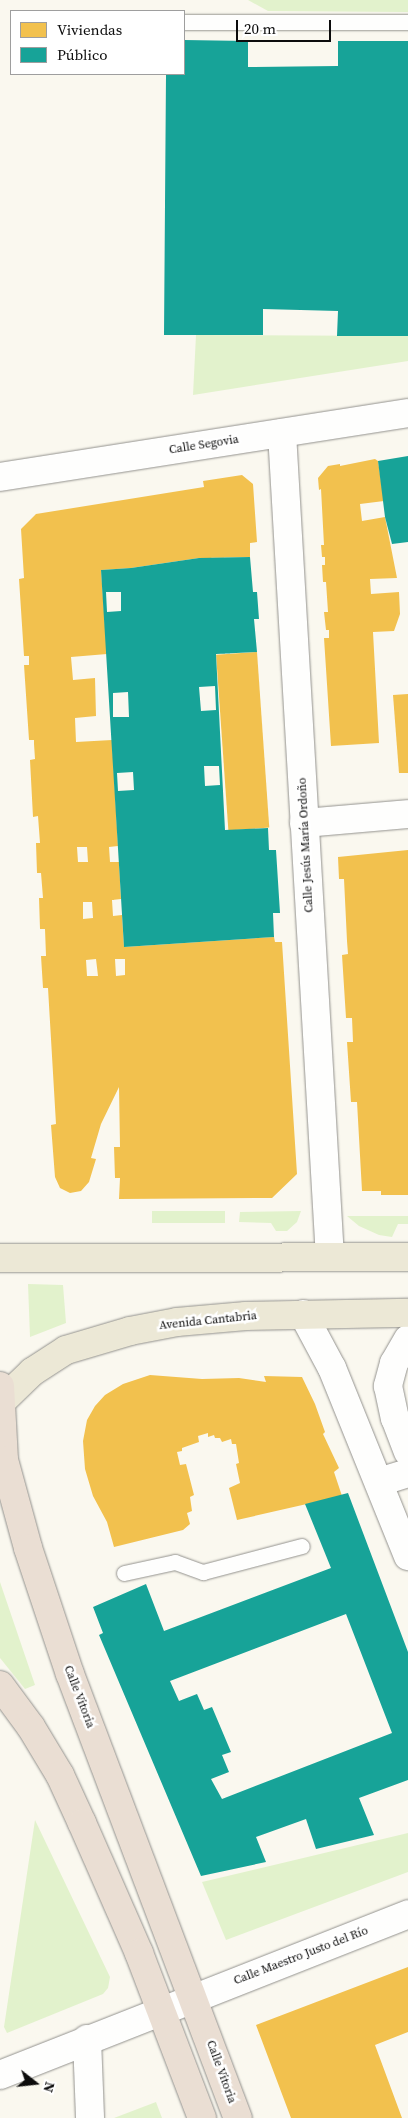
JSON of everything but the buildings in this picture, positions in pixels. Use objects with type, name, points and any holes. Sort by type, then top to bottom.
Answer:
[{"type":"highway","name":"Calle Vitoria","points":[[0,1398],[4,1460],[28,1548],[70,1674],[194,1997],[238,2118]]},
{"type":"highway","points":[[0,1685],[31,1727],[60,1775],[131,1936],[202,2118]]},
{"type":"main road","points":[[0,1258],[408,1257]]},
{"type":"main road","name":"Avenida Cantabria","points":[[0,1398],[32,1372],[66,1350],[130,1331],[177,1322],[303,1314],[408,1313]]},
{"type":"street","name":"Calle Segovia","points":[[0,477],[408,413]]},
{"type":"street","name":"Calle Jesús María Ordoño","points":[[282,432],[330,1257]]},
{"type":"street","points":[[304,823],[408,814]]},
{"type":"street","points":[[303,1314],[332,1368],[408,1556]]},
{"type":"street","points":[[408,1339],[394,1363],[388,1386],[395,1418],[408,1452]]},
{"type":"street","points":[[379,1482],[408,1473]]},
{"type":"street","name":"Calle Maestro Justo del Río","points":[[194,1997],[408,1914]]},
{"type":"street","points":[[3,2072],[194,1997]]},
{"type":"street","points":[[87,2040],[90,2117]]},
{"type":"lane","points":[[185,22],[408,22]]},
{"type":"lane","points":[[124,1573],[175,1562],[203,1572],[302,1546]]},
{"type":"green space","points":[[248,0],[408,0],[408,12],[268,11]]},
{"type":"green space","points":[[196,335],[408,336],[408,361],[193,395]]},
{"type":"green space","points":[[152,1211],[225,1211],[225,1223],[152,1223]]},
{"type":"green space","points":[[301,1211],[297,1222],[287,1231],[276,1231],[271,1223],[239,1222],[240,1212]]},
{"type":"green space","points":[[347,1216],[408,1216],[408,1224],[398,1224],[392,1237],[379,1235],[359,1226]]},
{"type":"green space","points":[[28,1284],[63,1285],[66,1323],[30,1337]]},
{"type":"green space","points":[[0,1582],[35,1685],[25,1689],[0,1658]]},
{"type":"green space","points":[[35,1820],[110,1977],[108,1988],[103,1994],[7,2033],[4,2027]]},
{"type":"green space","points":[[408,1833],[408,1872],[226,1940],[202,1882]]},
{"type":"green space","points":[[156,2102],[162,2118],[114,2118]]}]
